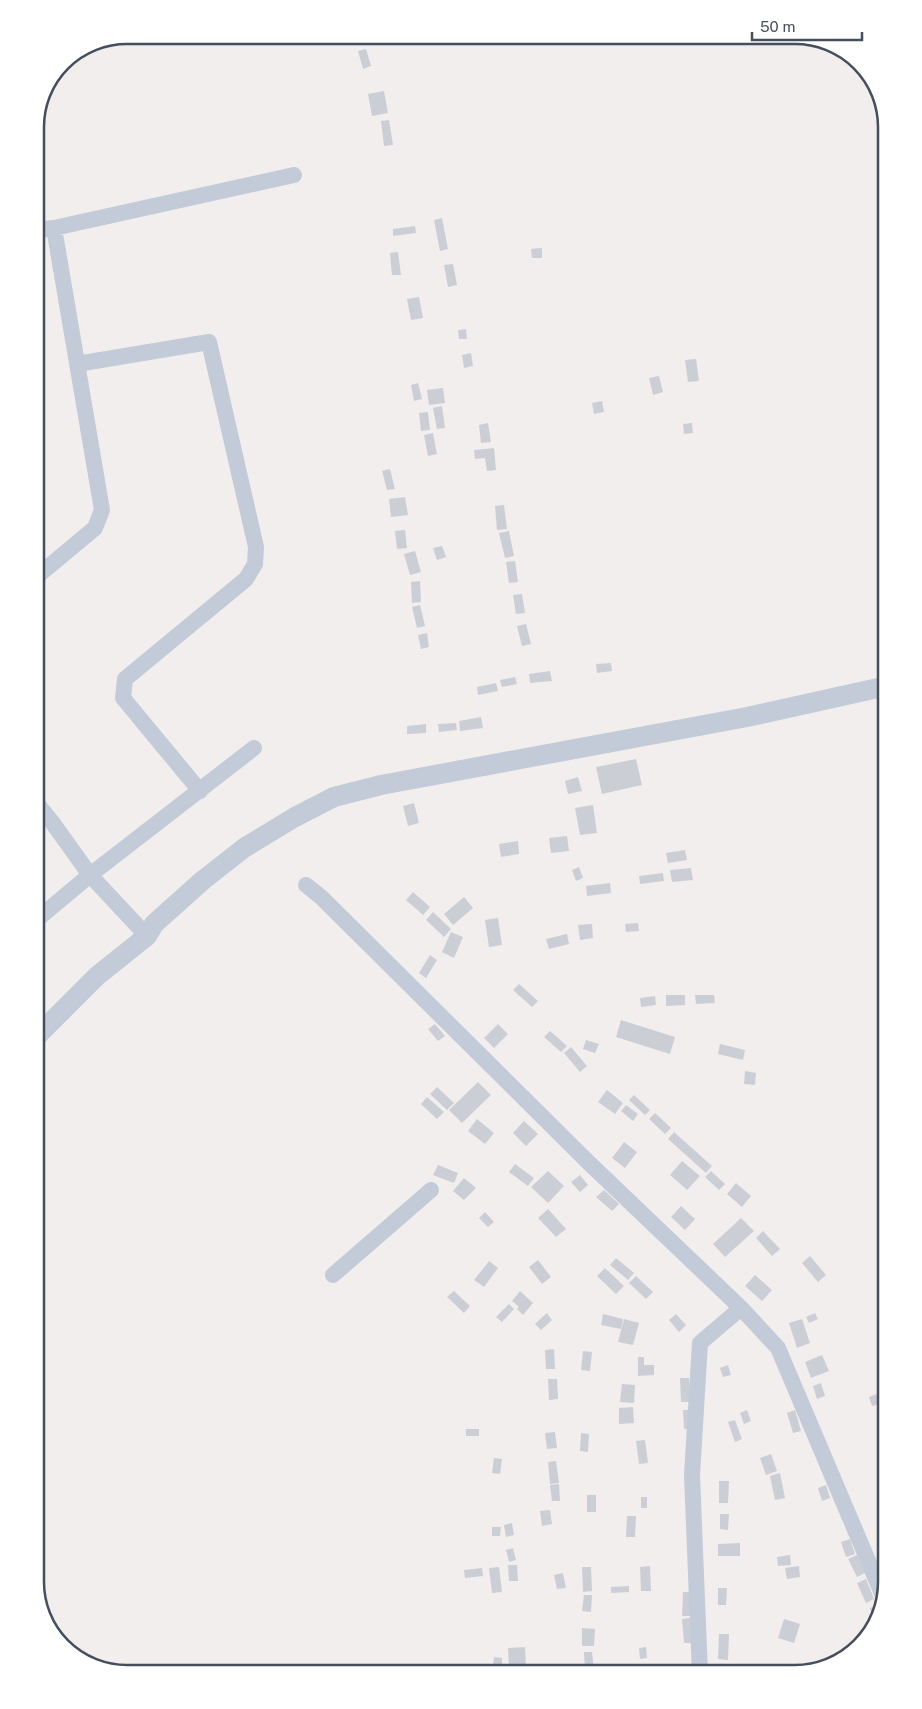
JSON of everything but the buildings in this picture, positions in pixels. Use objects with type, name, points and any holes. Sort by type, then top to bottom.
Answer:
[{"type":"street","points":[[44,229],[294,175]]},
{"type":"street","points":[[44,570],[95,528],[102,510],[54,228]]},
{"type":"street","points":[[77,364],[209,342],[256,548],[255,564],[246,579],[125,679],[122,698],[200,790]]},
{"type":"street","points":[[44,1029],[97,976],[147,936],[154,924],[244,848],[295,817],[334,797],[381,785],[747,717],[878,688]]},
{"type":"street","points":[[44,913],[90,875],[254,748]]},
{"type":"street","points":[[44,812],[90,875],[147,936]]},
{"type":"street","points":[[306,885],[588,1162],[740,1308],[778,1348],[878,1584]]},
{"type":"street","points":[[332,1275],[431,1190]]},
{"type":"street","points":[[700,1665],[692,1475],[700,1343],[740,1308]]}]
